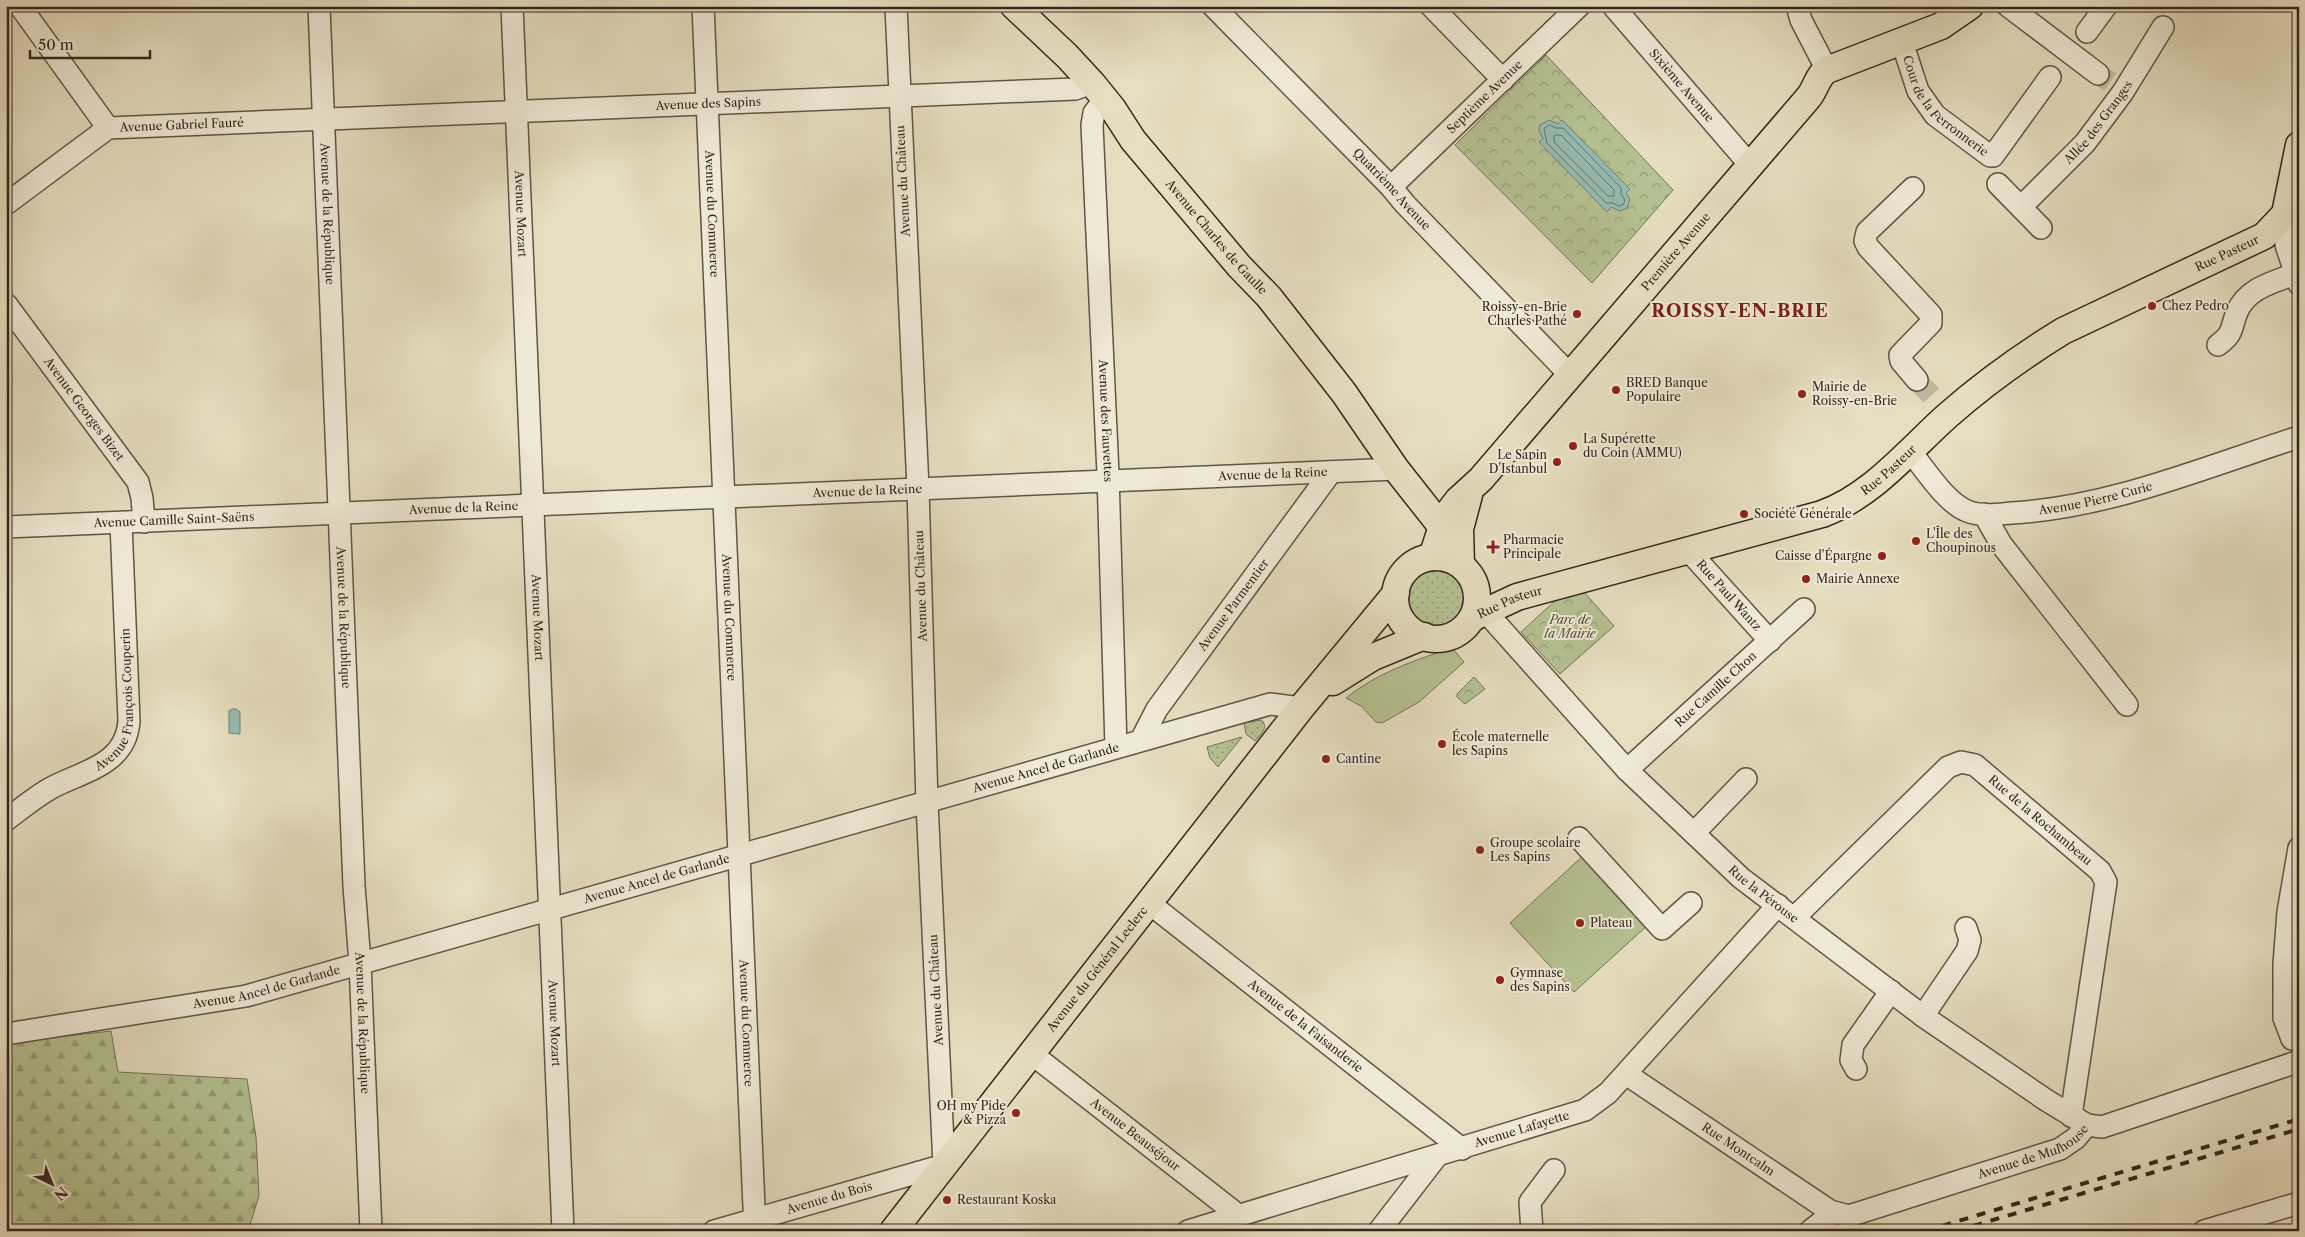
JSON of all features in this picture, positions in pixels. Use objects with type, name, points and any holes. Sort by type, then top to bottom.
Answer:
[{"type":"main road","name":"Avenue Charles de Gaulle","points":[[1014,6],[1067,56],[1099,91],[1133,140],[1239,266],[1269,297],[1305,342],[1344,393],[1400,474],[1450,527]]},
{"type":"main road","points":[[1827,70],[1941,26],[1970,6]]},
{"type":"main road","name":"Première Avenue","points":[[1471,490],[1808,98],[1816,86],[1820,75],[1827,70]]},
{"type":"main road","name":"Rue Pasteur","points":[[1478,615],[1517,598],[1837,508],[1863,493],[1910,451],[1942,409],[2043,343],[2063,332],[2275,241],[2285,214],[2299,145]]},
{"type":"main road","points":[[1400,474],[1450,494],[1471,490]]},
{"type":"main road","points":[[1432,557],[1471,490]]},
{"type":"main road","points":[[1450,527],[1461,565]]},
{"type":"main road","points":[[1432,557],[1450,559],[1461,565],[1472,577],[1477,592],[1476,608],[1478,615],[1463,628],[1449,636],[1432,638],[1410,628],[1402,620],[1396,604],[1398,583],[1408,569],[1416,562],[1432,557]]},
{"type":"main road","name":"Avenue du Général Leclerc","points":[[893,1231],[1301,708],[1396,593]]},
{"type":"main road","name":"Avenue du Général Leclerc","points":[[1301,708],[1361,663],[1385,651],[1424,636]]},
{"type":"street","points":[[20,6],[108,128]]},
{"type":"street","name":"Avenue de la République","points":[[319,6],[341,513],[354,886],[360,963],[371,1231]]},
{"type":"street","name":"Avenue Mozart","points":[[512,6],[563,1231]]},
{"type":"street","name":"Avenue du Commerce","points":[[704,6],[755,1225]]},
{"type":"street","name":"Avenue du Château","points":[[896,6],[918,488],[927,803],[944,1165]]},
{"type":"street","name":"Quatrième Avenue","points":[[1213,6],[1391,187],[1405,204],[1570,375]]},
{"type":"street","points":[[1431,6],[1503,80]]},
{"type":"street","name":"Septième Avenue","points":[[1391,187],[1579,6]]},
{"type":"street","name":"Sixième Avenue","points":[[1613,6],[1750,165]]},
{"type":"street","points":[[1798,6],[1802,20],[1827,70]]},
{"type":"street","points":[[2008,6],[2110,83]]},
{"type":"street","points":[[2087,32],[2106,6]]},
{"type":"street","name":"Allée des Granges","points":[[2021,206],[2085,143],[2110,83],[2163,26]]},
{"type":"street","name":"Cour de la Ferronnerie","points":[[1902,42],[1918,91],[1935,116],[1990,156],[1993,156],[2050,77]]},
{"type":"street","name":"Avenue des Sapins","points":[[324,120],[1075,89],[1099,91]]},
{"type":"street","name":"Avenue des Fauvettes","points":[[1099,91],[1092,125],[1108,480],[1116,748]]},
{"type":"street","name":"Avenue Gabriel Fauré","points":[[6,204],[108,128],[324,120]]},
{"type":"street","points":[[1998,184],[2041,228]]},
{"type":"street","points":[[1913,188],[1867,232],[1865,239],[1868,247],[1931,315],[1931,323],[1900,355],[1901,362],[1917,380]]},
{"type":"street","points":[[2218,345],[2233,328],[2237,313],[2248,296],[2267,284],[2297,279],[2275,241]]},
{"type":"street","name":"Avenue Georges Bizet","points":[[6,304],[138,482],[144,522]]},
{"type":"street","name":"Avenue Pierre Curie","points":[[1910,451],[1956,505],[1969,512],[1984,514],[2061,508],[2110,498],[2299,437]]},
{"type":"street","name":"Avenue de la Reine","points":[[341,513],[1108,480],[1331,472],[1400,474]]},
{"type":"street","name":"Avenue Parmentier","points":[[1141,740],[1157,709],[1331,472]]},
{"type":"street","name":"Avenue Camille Saint-Saëns","points":[[6,528],[341,513]]},
{"type":"street","points":[[1984,514],[2000,544],[2127,706]]},
{"type":"street","name":"Avenue François Couperin","points":[[6,820],[50,788],[105,763],[120,748],[126,736],[129,721],[121,522]]},
{"type":"street","name":"Rue Paul Wantz","points":[[1688,550],[1770,641]]},
{"type":"street","name":"Rue Camille Chon","points":[[1627,770],[1804,610]]},
{"type":"street","name":"Rue la Pérouse","points":[[1478,615],[1627,770],[1741,878],[1923,1016],[2079,1120]]},
{"type":"street","name":"Avenue Ancel de Garlande","points":[[6,1034],[246,996],[1270,704],[1301,708]]},
{"type":"street","name":"Rue de la Rochambeau","points":[[1786,911],[1948,767],[1962,762],[1975,765],[2100,871],[2106,882],[2079,1120]]},
{"type":"street","points":[[1694,833],[1746,779]]},
{"type":"street","points":[[1580,838],[1662,928],[1691,902]]},
{"type":"street","points":[[2298,1062],[2293,1056],[2295,1034],[2284,1018],[2284,983],[2288,912],[2299,848]]},
{"type":"street","name":"Avenue de la Faisanderie","points":[[1149,903],[1462,1148]]},
{"type":"street","name":"Avenue Lafayette","points":[[1188,1231],[1577,1114],[1598,1102],[1786,911]]},
{"type":"street","points":[[1923,1016],[1967,951],[1970,940],[1966,928]]},
{"type":"street","points":[[2284,983],[2299,1007]]},
{"type":"street","points":[[1856,1069],[1851,1060],[1853,1044],[1891,991]]},
{"type":"street","name":"Avenue Beauséjour","points":[[1032,1054],[1238,1216]]},
{"type":"street","name":"Avenue de Mulhouse","points":[[1810,1231],[1843,1214],[2060,1149],[2076,1138],[2079,1120],[2102,1127],[2298,1062]]},
{"type":"street","name":"Rue Montcalm","points":[[1626,1074],[1843,1214]]},
{"type":"street","points":[[1379,1231],[1437,1156]]},
{"type":"street","name":"Avenue du Bois","points":[[714,1231],[755,1225],[944,1165]]},
{"type":"street","points":[[1532,1231],[1530,1202],[1554,1170]]},
{"type":"street","points":[[2204,1231],[2299,1203]]},
{"type":"green space","points":[[1546,55],[1673,190],[1592,283],[1455,145]]},
{"type":"green space","points":[[1430,565],[1442,565],[1459,574],[1466,585],[1468,597],[1466,609],[1459,620],[1442,629],[1430,629],[1418,624],[1409,615],[1404,603],[1404,591],[1409,579],[1418,570]]},
{"type":"green space","name":"Parc de la Mairie","points":[[1584,592],[1614,626],[1560,674],[1521,632],[1557,599]]},
{"type":"green space","points":[[1452,648],[1464,662],[1419,702],[1382,723],[1376,722],[1361,706],[1346,698],[1383,674]]},
{"type":"green space","points":[[1474,677],[1485,689],[1465,704],[1457,697],[1457,694]]},
{"type":"green space","points":[[1261,720],[1265,725],[1255,741],[1246,734],[1244,723]]},
{"type":"green space","points":[[1242,737],[1218,767],[1210,758],[1207,747]]},
{"type":"green space","name":"Plateau","points":[[1585,854],[1649,924],[1574,992],[1510,923]]},
{"type":"green space","points":[[111,1031],[118,1072],[247,1079],[256,1137],[259,1196],[248,1231],[6,1231],[6,1043]]},
{"type":"water","points":[[1549,120],[1558,124],[1562,120],[1630,189],[1626,193],[1630,199],[1627,208],[1620,211],[1611,207],[1607,212],[1539,142],[1543,138],[1539,132],[1540,125]]},
{"type":"water","points":[[232,709],[240,712],[240,734],[229,733],[229,711]]},
{"type":"tunnel","points":[[2098,74],[2110,82]]},
{"type":"tunnel","points":[[1917,380],[1937,402]]},
{"type":"railway","points":[[1925,1231],[2299,1119]]},
{"type":"railway","points":[[1956,1231],[2299,1129]]},
{"type":"place","name":"Chez Pedro","points":[[2152,306]]},
{"type":"place","name":"Roissy-en-Brie Charles Pathé","points":[[1577,314]]},
{"type":"place","name":"BRED Banque Populaire","points":[[1616,390]]},
{"type":"place","name":"Mairie de Roissy-en-Brie","points":[[1802,394]]},
{"type":"place","name":"La Supérette du Coin (AMMU)","points":[[1573,446]]},
{"type":"place","name":"Le Sapin D'Istanbul","points":[[1557,462]]},
{"type":"place","name":"Société Générale","points":[[1744,514]]},
{"type":"place","name":"L'Île des Choupinous","points":[[1916,541]]},
{"type":"place","name":"Pharmacie Principale","points":[[1493,547]]},
{"type":"place","name":"Caisse d'Épargne","points":[[1882,556]]},
{"type":"place","name":"Mairie Annexe","points":[[1806,579]]},
{"type":"place","name":"École maternelle les Sapins","points":[[1442,744]]},
{"type":"place","name":"Cantine","points":[[1326,759]]},
{"type":"place","name":"Groupe scolaire Les Sapins","points":[[1480,850]]},
{"type":"place","name":"Plateau","points":[[1580,923]]},
{"type":"place","name":"Gymnase des Sapins","points":[[1500,980]]},
{"type":"place","name":"OH my Pide & Pizza","points":[[1016,1113]]},
{"type":"place","name":"Restaurant Koska","points":[[947,1200]]},
{"type":"district","name":"ROISSY-EN-BRIE","points":[[1740,311]]}]
